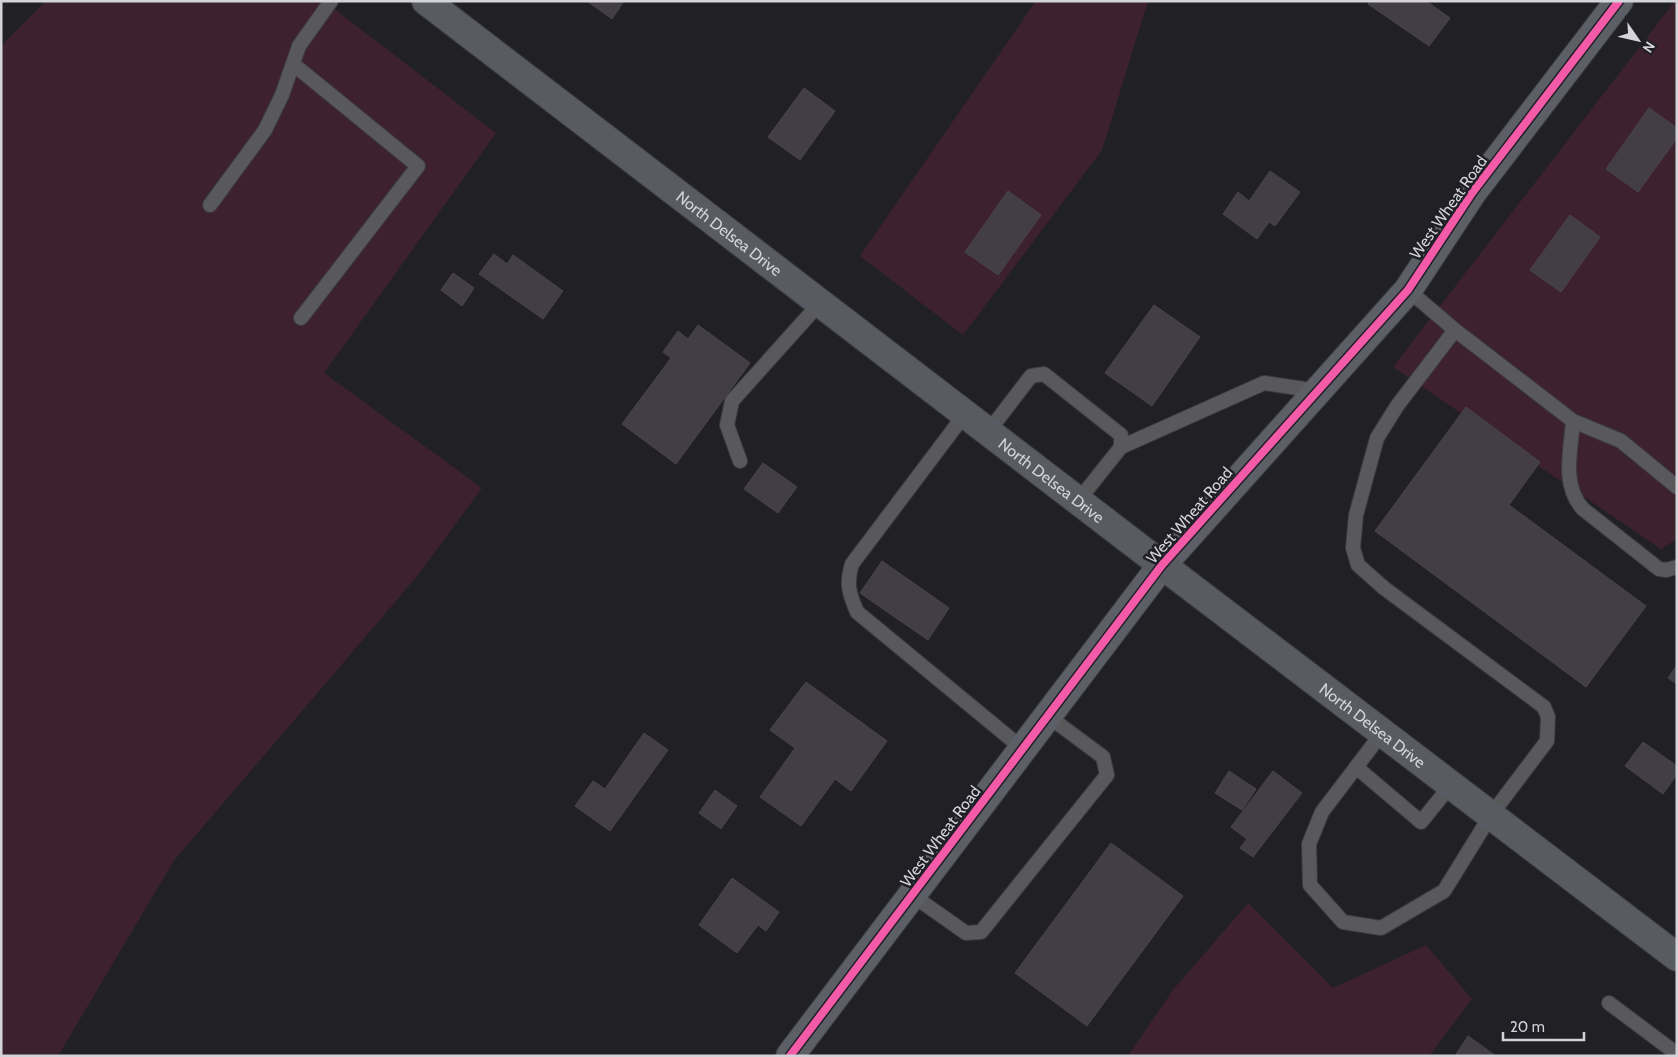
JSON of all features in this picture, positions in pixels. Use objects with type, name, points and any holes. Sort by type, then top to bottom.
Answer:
[{"type":"main road","name":"North Delsea Drive","points":[[426,1],[1677,957]]},
{"type":"street","name":"West Wheat Road","points":[[790,1056],[1162,565],[1408,290],[1472,193],[1619,1]]},
{"type":"lane","points":[[210,205],[264,130],[282,95],[299,46],[331,1]]},
{"type":"lane","points":[[293,64],[418,166],[301,318]]},
{"type":"lane","points":[[1408,290],[1455,330],[1574,420],[1621,442],[1677,487]]},
{"type":"lane","points":[[740,461],[727,425],[732,401],[820,303]]},
{"type":"lane","points":[[1382,733],[1322,812],[1309,844],[1310,885],[1343,922],[1381,928],[1444,891],[1490,815],[1547,741],[1548,717],[1544,707],[1384,588],[1358,565],[1353,548],[1356,515],[1377,438],[1397,406],[1455,330]]},
{"type":"lane","points":[[988,432],[1031,376],[1044,374],[1121,435],[1121,447]]},
{"type":"lane","points":[[1078,501],[1121,447],[1264,383],[1318,391]]},
{"type":"lane","points":[[965,414],[852,564],[848,577],[849,592],[857,612],[1023,749]]},
{"type":"lane","points":[[1574,420],[1569,474],[1576,501],[1583,509],[1659,569],[1666,570],[1677,567]]},
{"type":"lane","points":[[912,895],[966,933],[981,932],[1107,775],[1103,757],[1048,716]]},
{"type":"lane","points":[[1356,768],[1421,822],[1451,785]]},
{"type":"lane","points":[[1609,1003],[1677,1054]]},
{"type":"shaded area","points":[[46,1],[324,1],[496,133],[324,373],[482,488],[418,575],[173,862],[58,1056],[1,1056],[1,46]]},
{"type":"shaded area","points":[[1036,1],[1148,1],[1102,150],[963,335],[860,256]]},
{"type":"shaded area","points":[[1675,1],[1677,1],[1677,539],[1661,549],[1393,367]]},
{"type":"shaded area","points":[[1248,903],[1333,988],[1426,945],[1472,999],[1429,1056],[1128,1056],[1173,990]]},
{"type":"building","points":[[587,1],[624,1],[612,19]]},
{"type":"building","points":[[1370,1],[1426,1],[1450,18],[1429,46],[1368,4]]},
{"type":"building","points":[[804,88],[835,111],[800,160],[768,137]]},
{"type":"building","points":[[1649,108],[1677,128],[1677,138],[1638,192],[1606,169]]},
{"type":"building","points":[[1270,171],[1300,192],[1275,226],[1269,222],[1257,239],[1223,214],[1238,192],[1249,201]]},
{"type":"building","points":[[1008,191],[1041,215],[998,275],[965,252]]},
{"type":"building","points":[[1570,215],[1600,237],[1561,292],[1530,270]]},
{"type":"building","points":[[494,254],[507,264],[513,255],[563,291],[543,319],[479,274]]},
{"type":"building","points":[[453,273],[474,288],[462,306],[441,290]]},
{"type":"building","points":[[1154,305],[1200,337],[1152,406],[1105,373]]},
{"type":"building","points":[[698,325],[750,363],[676,464],[622,424],[671,358],[663,352],[678,331],[688,339]]},
{"type":"building","points":[[1466,407],[1540,462],[1509,505],[1646,606],[1586,687],[1375,531]]},
{"type":"building","points":[[763,463],[797,487],[778,513],[744,489]]},
{"type":"building","points":[[882,561],[949,608],[928,640],[860,593]]},
{"type":"building","points":[[1677,665],[1677,684],[1668,678]]},
{"type":"building","points":[[806,682],[887,741],[851,791],[835,779],[801,826],[760,797],[795,748],[770,730]]},
{"type":"building","points":[[644,733],[668,750],[610,831],[575,806],[593,781],[605,789]]},
{"type":"building","points":[[1643,742],[1677,766],[1677,774],[1663,794],[1625,766]]},
{"type":"building","points":[[1229,771],[1256,789],[1242,810],[1215,793]]},
{"type":"building","points":[[1273,771],[1302,793],[1253,857],[1240,848],[1247,839],[1231,827]]},
{"type":"building","points":[[715,790],[737,806],[721,829],[699,813]]},
{"type":"building","points":[[1111,843],[1183,896],[1087,1026],[1015,973]]},
{"type":"building","points":[[732,878],[779,912],[766,931],[758,925],[737,953],[699,925]]},
{"type":"building","points":[[1468,1036],[1496,1056],[1455,1056]]},
{"type":"cycle path","points":[[790,1056],[1162,565],[1408,290],[1472,193],[1619,1]]}]
